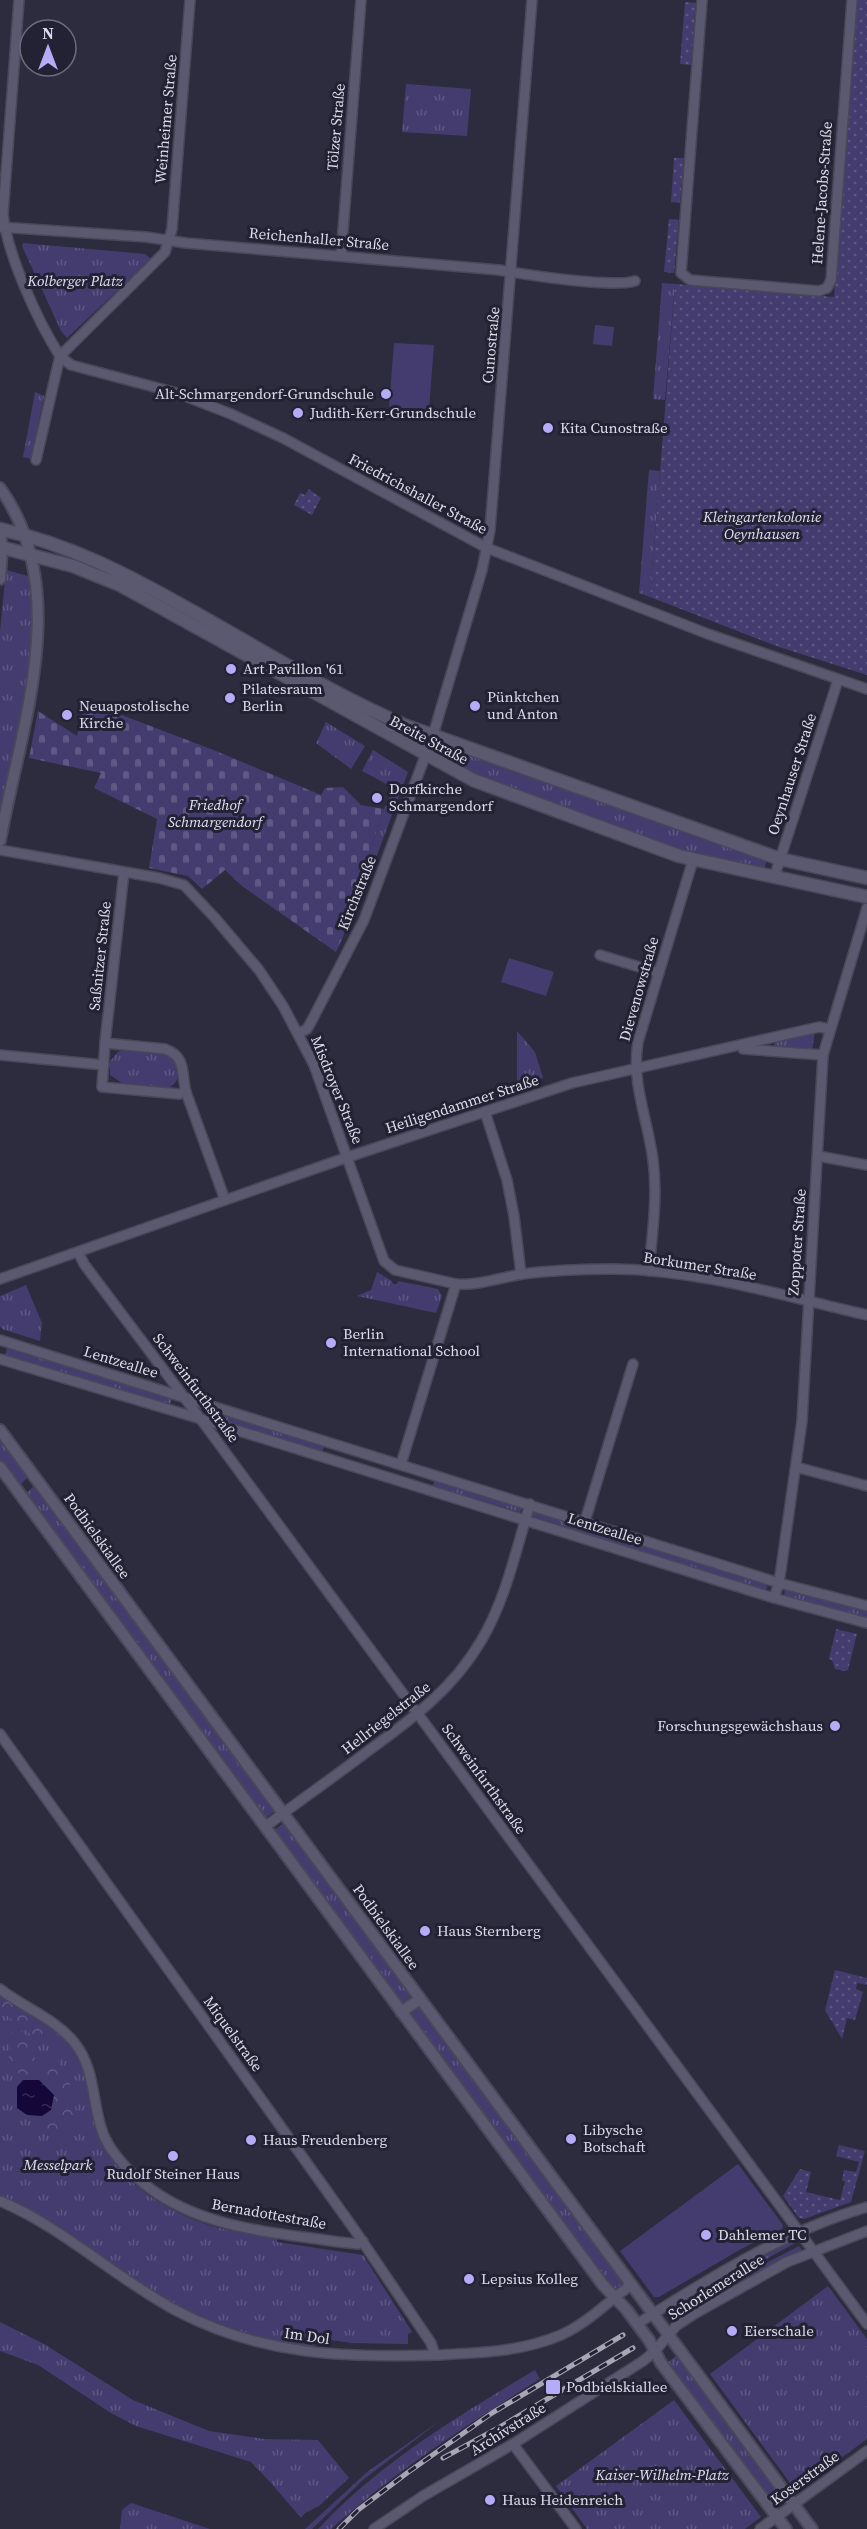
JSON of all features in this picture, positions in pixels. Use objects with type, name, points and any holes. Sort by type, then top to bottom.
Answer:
[{"type":"main road","name":"Breite Straße","points":[[0,531],[23,534],[73,551],[122,572],[356,703],[404,725],[780,859],[867,878]]},
{"type":"main road","name":"Breite Straße","points":[[1,547],[73,566],[120,585],[426,755],[473,780],[514,797],[693,860],[867,897]]},
{"type":"street","points":[[19,0],[2,227],[36,311],[60,356]]},
{"type":"street","name":"Weinheimer Straße","points":[[169,240],[172,229],[190,0]]},
{"type":"street","name":"Tölzer Straße","points":[[341,256],[361,0]]},
{"type":"street","name":"Cunostraße","points":[[426,755],[487,548],[512,272],[532,0]]},
{"type":"street","name":"Helene-Jacobs-Straße","points":[[702,0],[681,273],[690,280],[819,291],[827,288],[831,280],[852,0]]},
{"type":"street","name":"Reichenhaller Straße","points":[[2,227],[169,240],[610,282],[635,281]]},
{"type":"street","points":[[36,460],[60,356],[165,252],[169,240]]},
{"type":"street","name":"Friedrichshaller Straße","points":[[60,356],[71,365],[177,393],[247,421],[283,438],[487,548],[708,634],[867,689]]},
{"type":"street","points":[[0,488],[23,534],[30,555],[37,592],[37,654],[0,841]]},
{"type":"street","points":[[0,531],[0,579]]},
{"type":"street","name":"Oeynhauser Straße","points":[[774,878],[838,680]]},
{"type":"street","name":"Kirchstraße","points":[[298,1033],[307,1029],[364,920],[426,755]]},
{"type":"street","name":"Misdroyer Straße","points":[[0,850],[184,885],[248,956],[284,1006],[314,1065],[384,1261],[395,1270],[456,1284]]},
{"type":"street","name":"Dievenowstraße","points":[[649,1271],[655,1174],[636,1069],[638,1042],[693,860]]},
{"type":"street","name":"Saßnitzer Straße","points":[[124,872],[102,1087],[179,1094],[186,1092]]},
{"type":"street","name":"Zoppoter Straße","points":[[779,1582],[802,1421],[807,1301],[823,1055],[867,908]]},
{"type":"street","points":[[600,955],[659,973]]},
{"type":"street","name":"Heiligendammer Straße","points":[[0,1279],[348,1157],[572,1083],[819,1027],[830,1029]]},
{"type":"street","points":[[105,1043],[165,1049],[173,1052],[183,1062],[186,1092],[225,1200]]},
{"type":"street","name":"Heiligendammer Straße","points":[[735,1047],[823,1055]]},
{"type":"street","points":[[0,1054],[104,1065]]},
{"type":"street","points":[[485,1112],[507,1180],[521,1274]]},
{"type":"street","points":[[818,1156],[867,1165]]},
{"type":"street","name":"Schweinfurthstraße","points":[[78,1252],[867,2324]]},
{"type":"street","name":"Borkumer Straße","points":[[456,1284],[466,1285],[521,1274],[590,1269],[649,1271],[724,1282],[867,1315]]},
{"type":"street","points":[[401,1464],[456,1284]]},
{"type":"street","name":"Lentzeallee","points":[[0,1340],[779,1582],[867,1606]]},
{"type":"street","name":"Lentzeallee","points":[[0,1359],[525,1519],[774,1598],[867,1623]]},
{"type":"street","points":[[585,1521],[633,1364]]},
{"type":"street","name":"Podbielskiallee","points":[[0,1430],[812,2529]]},
{"type":"street","points":[[366,1470],[371,1455]]},
{"type":"street","points":[[0,1467],[401,2012],[615,2298],[637,2324],[661,2363],[786,2529]]},
{"type":"street","points":[[796,1467],[867,1486]]},
{"type":"street","points":[[426,1489],[432,1474]]},
{"type":"street","points":[[17,1490],[35,1477]]},
{"type":"street","name":"Hellriegelstraße","points":[[265,1827],[417,1715],[444,1691],[482,1640],[503,1593],[530,1504]]},
{"type":"street","points":[[774,1598],[779,1582]]},
{"type":"street","name":"Miquelstraße","points":[[0,1734],[363,2241],[431,2343],[435,2355]]},
{"type":"street","name":"Bernadottestraße","points":[[0,1989],[57,2027],[86,2059],[92,2076],[104,2136],[122,2164],[148,2189],[171,2204],[218,2223],[339,2242],[358,2244],[363,2241]]},
{"type":"street","points":[[401,2012],[420,1999]]},
{"type":"street","name":"Im Dol","points":[[0,2201],[58,2232],[175,2310],[237,2336],[273,2347],[350,2356],[435,2355],[496,2351],[533,2345],[577,2327],[631,2285]]},
{"type":"street","name":"Schorlemerallee","points":[[637,2324],[738,2263],[798,2232],[867,2207]]},
{"type":"street","name":"Schorlemerallee","points":[[655,2351],[676,2326],[770,2270],[867,2230]]},
{"type":"street","name":"Archivstraße","points":[[374,2529],[423,2496],[513,2444],[655,2351]]},
{"type":"street","points":[[513,2444],[576,2529]]},
{"type":"street","name":"Koserstraße","points":[[760,2529],[867,2451]]},
{"type":"green space","name":"Kleingartenkolonie Oeynhausen","points":[[857,0],[867,0],[867,675],[779,647],[650,597],[675,284],[834,297]]},
{"type":"green space","points":[[685,2],[696,3],[691,65],[680,64]]},
{"type":"green space","points":[[406,84],[471,89],[467,136],[402,132]]},
{"type":"green space","points":[[674,158],[684,158],[680,203],[671,202]]},
{"type":"green space","points":[[669,219],[679,220],[674,273],[664,272]]},
{"type":"green space","name":"Kolberger Platz","points":[[23,243],[145,254],[151,259],[67,338],[61,331],[22,246]]},
{"type":"green space","points":[[662,283],[675,284],[665,400],[653,399]]},
{"type":"green space","points":[[595,325],[614,327],[612,346],[593,344]]},
{"type":"green space","points":[[394,343],[434,345],[429,410],[389,407]]},
{"type":"green space","points":[[35,392],[44,396],[31,459],[23,457]]},
{"type":"green space","points":[[649,470],[660,471],[650,597],[639,593]]},
{"type":"green space","points":[[309,489],[321,498],[312,515],[294,505],[300,493],[305,495]]},
{"type":"green space","points":[[6,570],[28,576],[32,636],[20,726],[0,815],[0,632]]},
{"type":"green space","name":"Friedhof Schmargendorf","points":[[85,701],[216,751],[321,795],[325,788],[343,787],[361,805],[384,809],[372,844],[380,847],[361,897],[336,952],[242,886],[225,870],[202,889],[188,876],[149,868],[157,819],[94,788],[101,773],[29,758],[38,711],[77,736]]},
{"type":"green space","points":[[326,722],[365,746],[351,769],[316,743]]},
{"type":"green space","points":[[447,747],[767,860],[764,869],[676,849],[474,774],[443,758]]},
{"type":"green space","points":[[373,750],[408,772],[380,847],[372,844],[392,787],[362,771]]},
{"type":"green space","points":[[509,958],[554,972],[546,996],[501,982]]},
{"type":"green space","points":[[517,1031],[535,1052],[543,1078],[517,1086]]},
{"type":"green space","points":[[815,1031],[812,1051],[775,1049],[774,1040]]},
{"type":"green space","points":[[128,1050],[174,1056],[179,1071],[178,1079],[166,1089],[122,1083],[110,1075],[110,1061],[119,1051]]},
{"type":"green space","points":[[377,1272],[393,1284],[397,1284],[398,1281],[438,1289],[442,1296],[436,1313],[357,1296],[371,1290]]},
{"type":"green space","points":[[26,1285],[42,1323],[40,1341],[2,1329],[0,1326],[0,1296]]},
{"type":"green space","points":[[7,1348],[172,1400],[169,1405],[5,1355]]},
{"type":"green space","points":[[207,1409],[325,1445],[322,1452],[204,1416]]},
{"type":"green space","points":[[0,1437],[29,1476],[21,1484],[0,1459]]},
{"type":"green space","points":[[434,1480],[522,1507],[522,1509],[520,1512],[433,1486]]},
{"type":"green space","points":[[34,1486],[275,1811],[266,1818],[26,1493]]},
{"type":"green space","points":[[533,1510],[765,1584],[768,1587],[765,1591],[532,1516]]},
{"type":"green space","points":[[785,1590],[867,1611],[867,1618],[784,1596]]},
{"type":"green space","points":[[836,1629],[857,1634],[848,1670],[845,1671],[835,1669],[832,1660],[829,1659]]},
{"type":"green space","points":[[284,1823],[412,1996],[402,2003],[274,1830]]},
{"type":"green space","points":[[835,1970],[867,1978],[867,1985],[857,1983],[856,1989],[863,1992],[855,2020],[847,2018],[842,2039],[825,2010]]},
{"type":"green space","name":"Messelpark","points":[[0,1995],[49,2027],[74,2049],[85,2070],[102,2140],[110,2156],[135,2184],[167,2207],[202,2223],[277,2237],[277,2242],[363,2255],[412,2332],[408,2334],[408,2344],[352,2343],[316,2338],[314,2348],[237,2330],[199,2316],[163,2297],[43,2217],[0,2195]]},
{"type":"green space","points":[[0,1995],[51,2030],[49,2032],[45,2029],[38,2040],[0,2010]]},
{"type":"green space","points":[[420,2007],[623,2283],[615,2290],[411,2014]]},
{"type":"green space","points":[[13,2025],[36,2043],[31,2049],[33,2057],[42,2061],[50,2054],[63,2069],[73,2095],[78,2124],[58,2134],[38,2132],[42,2116],[51,2109],[17,2087],[17,2108],[27,2115],[18,2117],[11,2096],[21,2076],[14,2068],[6,2068]]},
{"type":"green space","points":[[839,2145],[865,2151],[851,2202],[804,2219],[799,2218],[783,2196],[800,2169],[811,2172],[806,2192],[840,2200],[845,2182],[842,2180],[844,2170],[856,2172],[859,2162],[836,2156]]},
{"type":"green space","name":"Dahlemer TC","points":[[738,2164],[783,2225],[782,2229],[741,2249],[659,2297],[654,2297],[620,2251]]},
{"type":"green space","points":[[794,2239],[797,2242],[699,2296],[697,2294],[696,2298],[671,2313],[668,2309],[762,2255]]},
{"type":"green space","points":[[799,2246],[802,2250],[747,2278],[676,2321],[673,2317],[745,2274]]},
{"type":"green space","name":"Kaiser-Wilhelm-Platz","points":[[828,2286],[867,2339],[867,2439],[796,2491],[710,2374]]},
{"type":"green space","points":[[0,2322],[44,2344],[133,2400],[209,2431],[264,2439],[318,2440],[349,2478],[319,2506],[305,2513],[301,2518],[251,2462],[136,2426],[111,2413],[38,2365],[0,2351]]},
{"type":"green space","points":[[676,2356],[779,2495],[770,2502],[667,2363]]},
{"type":"green space","points":[[535,2370],[540,2379],[432,2450],[381,2487],[331,2529],[318,2529],[367,2483],[420,2442]]},
{"type":"green space","name":"Kaiser-Wilhelm-Platz","points":[[674,2400],[761,2517],[745,2529],[587,2529],[556,2486]]},
{"type":"green space","points":[[441,2420],[363,2480],[312,2529],[305,2529],[367,2472]]},
{"type":"green space","points":[[131,2503],[210,2529],[120,2529],[122,2510]]},
{"type":"water","points":[[23,2080],[39,2080],[54,2095],[51,2110],[42,2116],[27,2115],[17,2108],[17,2087]]},
{"type":"railway","points":[[339,2529],[358,2510],[492,2413],[623,2335]]},
{"type":"railway","points":[[443,2458],[633,2348]]},
{"type":"place","name":"Alt-Schmargendorf-Grundschule","points":[[386,394]]},
{"type":"place","name":"Judith-Kerr-Grundschule","points":[[298,413]]},
{"type":"place","name":"Kita Cunostraße","points":[[548,428]]},
{"type":"place","name":"Art Pavillon '61","points":[[231,669]]},
{"type":"place","name":"Pilatesraum Berlin","points":[[230,698]]},
{"type":"place","name":"Pünktchen und Anton","points":[[475,706]]},
{"type":"place","name":"Neuapostolische Kirche","points":[[67,715]]},
{"type":"place","name":"Dorfkirche Schmargendorf","points":[[377,798]]},
{"type":"place","name":"Berlin International School","points":[[331,1343]]},
{"type":"place","name":"Forschungsgewächshaus","points":[[835,1726]]},
{"type":"place","name":"Haus Sternberg","points":[[425,1931]]},
{"type":"place","name":"Libysche Botschaft","points":[[571,2139]]},
{"type":"place","name":"Haus Freudenberg","points":[[251,2140]]},
{"type":"place","name":"Rudolf Steiner Haus","points":[[173,2156]]},
{"type":"place","name":"Dahlemer TC","points":[[706,2235]]},
{"type":"place","name":"Lepsius Kolleg","points":[[469,2279]]},
{"type":"place","name":"Eierschale","points":[[732,2331]]},
{"type":"place","name":"Podbielskiallee","points":[[553,2387]]},
{"type":"place","name":"Haus Heidenreich","points":[[490,2500]]}]
